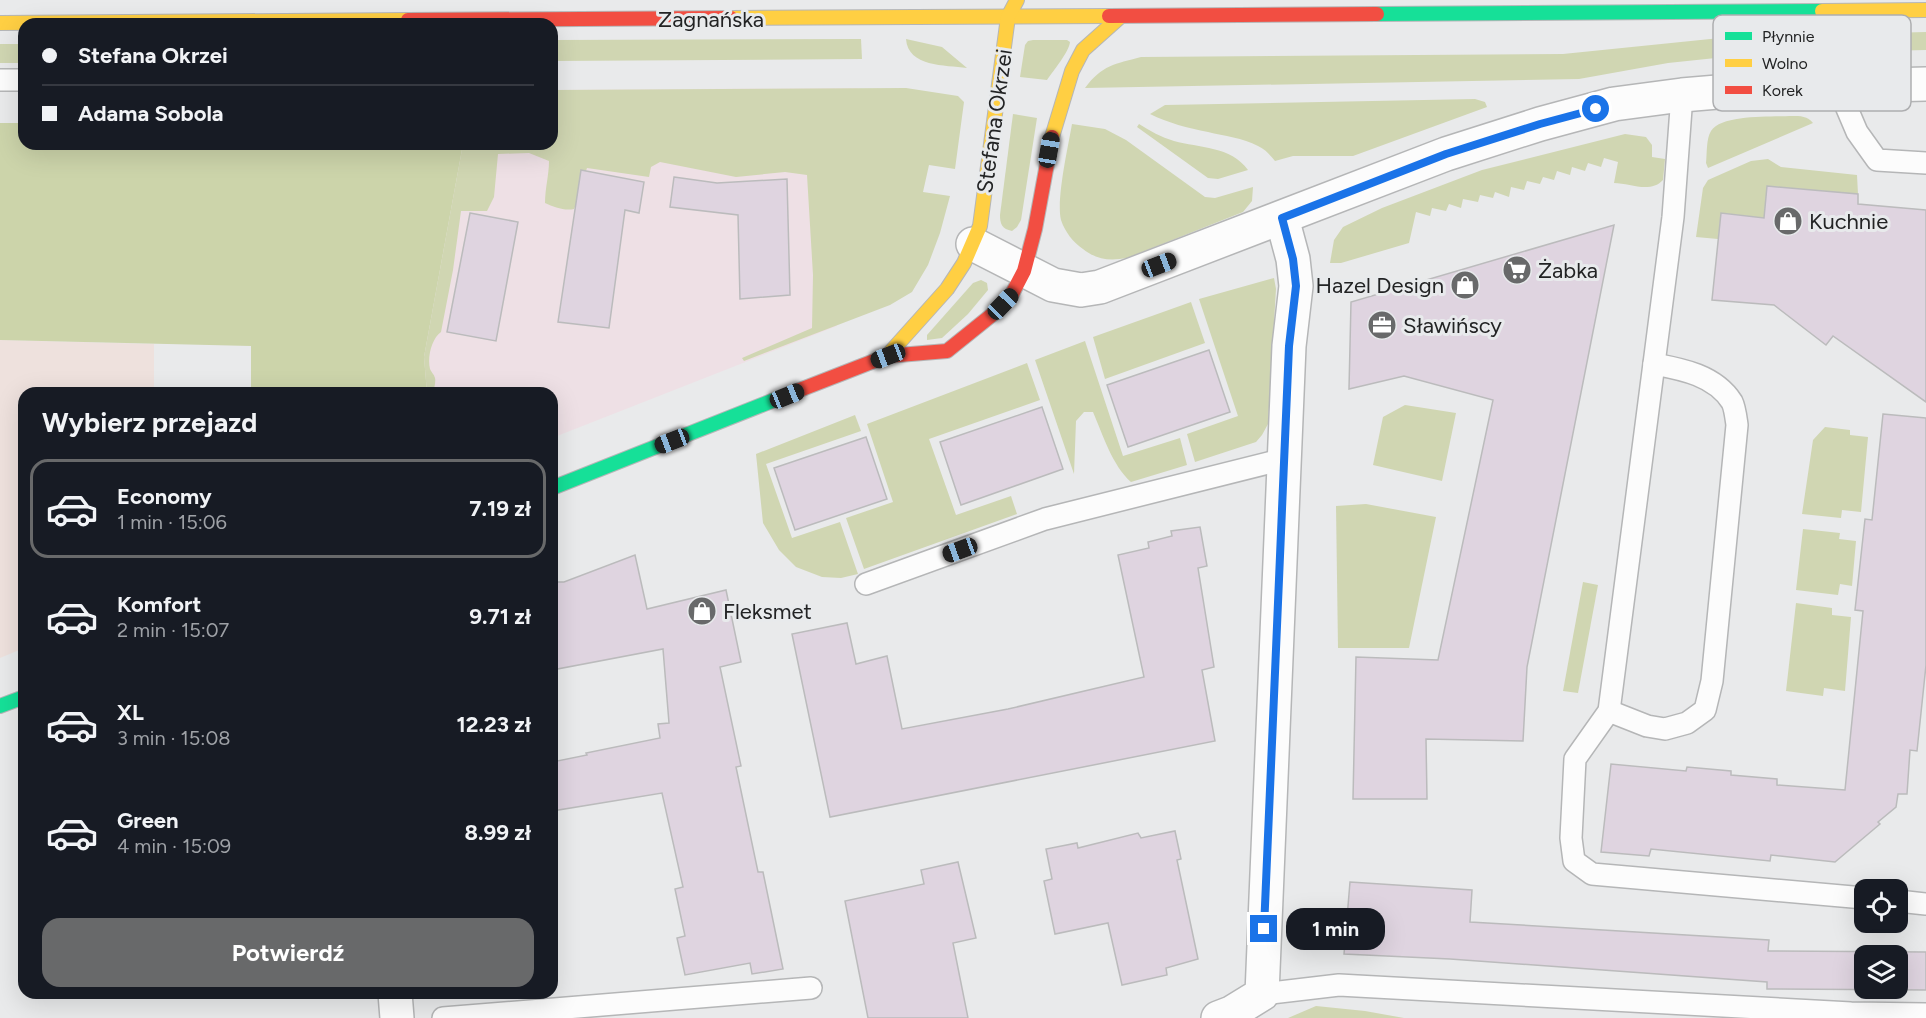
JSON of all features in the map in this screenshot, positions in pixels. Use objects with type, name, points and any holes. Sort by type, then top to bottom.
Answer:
[{"type":"main road","name":"Stefana Okrzei","points":[[888,356],[947,289],[964,263],[980,226],[1008,16],[1017,0]]},
{"type":"main road","name":"Zagnańska","points":[[558,19],[1926,10]]},
{"type":"main road","name":"Stefana Okrzei","points":[[558,486],[888,356],[947,351],[993,314],[1012,294],[1024,271],[1035,229],[1053,130],[1072,71],[1083,50],[1121,16]]},
{"type":"main road","name":"Zagnańska","points":[[0,23],[18,23]]},
{"type":"main road","points":[[0,706],[18,699]]},
{"type":"street","points":[[1911,84],[1926,84]]},
{"type":"street","points":[[973,244],[1053,285],[1081,290],[1100,287],[1446,154],[1540,124],[1614,104],[1713,92]]},
{"type":"street","points":[[1218,1018],[1231,1013],[1262,994],[1289,346],[1296,286],[1293,259],[1282,218]]},
{"type":"street","points":[[395,999],[397,1018]]},
{"type":"lane","points":[[0,80],[18,80]]},
{"type":"lane","points":[[1682,95],[1673,217],[1609,711],[1575,759],[1571,838],[1574,861],[1592,874],[1854,897]]},
{"type":"lane","points":[[1848,111],[1857,132],[1877,160],[1926,163]]},
{"type":"lane","points":[[1609,711],[1647,726],[1665,729],[1687,723],[1705,710],[1712,681],[1737,425],[1733,403],[1716,385],[1688,371],[1653,364]]},
{"type":"lane","points":[[866,584],[1045,519],[1284,459]]},
{"type":"lane","points":[[1908,902],[1926,904]]},
{"type":"lane","points":[[1262,994],[1339,985],[1851,1013],[1926,1014]]},
{"type":"lane","points":[[443,1018],[811,988]]},
{"type":"shaded area","points":[[858,88],[837,326],[558,436],[558,387],[426,387],[424,357],[462,150],[558,150],[558,90]]},
{"type":"shaded area","points":[[0,340],[154,344],[154,387],[18,387],[18,650],[0,658]]},
{"type":"green space","points":[[1911,32],[1926,32],[1926,50],[1911,50]]},
{"type":"green space","points":[[861,39],[862,59],[558,61],[558,40]]},
{"type":"green space","points":[[906,39],[942,47],[967,68],[920,60],[908,48]]},
{"type":"green space","points":[[1713,39],[1713,58],[1668,63],[1579,79],[1085,88],[1103,70],[1141,57],[1563,54]]},
{"type":"green space","points":[[1067,40],[1070,42],[1064,56],[1047,80],[1020,77],[1025,45],[1028,41]]},
{"type":"green space","points":[[0,44],[18,44],[18,63],[0,63]]},
{"type":"green space","points":[[906,88],[958,96],[964,102],[955,169],[929,165],[923,192],[950,196],[928,265],[912,292],[890,305],[744,361],[742,358],[812,328],[813,275],[807,175],[785,172],[736,177],[660,162],[651,167],[649,177],[587,168],[574,209],[567,209],[545,203],[549,161],[529,153],[498,154],[494,197],[487,211],[461,211],[441,332],[433,343],[430,354],[429,364],[435,378],[435,386],[426,387],[424,357],[462,150],[558,150],[558,90]]},
{"type":"green space","points":[[1475,99],[1485,102],[1487,107],[1353,156],[1293,156],[1275,161],[1265,150],[1252,143],[1178,125],[1150,114],[1165,105]]},
{"type":"green space","points":[[1013,114],[1037,118],[1021,220],[1012,231],[1002,226],[1000,215]]},
{"type":"green space","points":[[1801,116],[1813,123],[1708,168],[1706,163],[1708,138],[1717,126],[1736,119]]},
{"type":"green space","points":[[0,123],[18,123],[18,150],[462,150],[424,357],[426,387],[251,387],[251,346],[0,340]]},
{"type":"green space","points":[[1072,124],[1105,129],[1126,140],[1205,197],[1215,198],[1253,187],[1252,201],[1243,212],[1127,258],[1109,259],[1093,255],[1073,240],[1061,220],[1061,187]]},
{"type":"green space","points":[[1139,124],[1174,141],[1224,152],[1241,162],[1248,170],[1218,179],[1208,178],[1137,127]]},
{"type":"green space","points":[[1625,134],[1646,137],[1652,145],[1652,157],[1665,159],[1663,180],[1658,184],[1640,187],[1614,183],[1618,162],[1604,158],[1601,167],[1588,163],[1585,171],[1572,167],[1570,175],[1557,171],[1554,180],[1543,177],[1540,184],[1527,181],[1524,190],[1511,187],[1509,197],[1495,192],[1493,198],[1480,195],[1478,202],[1463,199],[1461,208],[1449,204],[1446,211],[1432,208],[1430,216],[1416,212],[1409,243],[1341,263],[1330,263],[1334,240],[1343,227],[1382,208],[1482,170]]},
{"type":"green space","points":[[1768,159],[1781,167],[1857,175],[1858,194],[1768,186],[1764,218],[1721,213],[1718,239],[1696,237],[1703,188],[1708,180],[1751,161]]},
{"type":"green space","points":[[1274,278],[1276,289],[1268,424],[1256,442],[1195,462],[1187,434],[1238,416],[1199,299]]},
{"type":"green space","points":[[981,280],[987,283],[988,290],[968,314],[942,338],[927,340],[927,335],[973,283]]},
{"type":"green space","points":[[1191,302],[1205,343],[1105,379],[1093,337]]},
{"type":"green space","points":[[1085,341],[1123,456],[1180,438],[1187,465],[1131,482],[1113,458],[1093,412],[1084,412],[1076,421],[1074,474],[1035,360]]},
{"type":"green space","points":[[1027,363],[1040,400],[929,439],[956,515],[1011,496],[1017,514],[864,569],[846,518],[893,502],[867,424]]},
{"type":"green space","points":[[1405,405],[1456,413],[1442,481],[1373,465],[1383,417]]},
{"type":"green space","points":[[855,415],[861,431],[766,464],[792,538],[840,522],[858,574],[841,578],[822,577],[796,567],[779,550],[763,523],[756,454]]},
{"type":"green space","points":[[1825,427],[1850,430],[1850,435],[1868,437],[1861,512],[1842,510],[1841,518],[1802,514],[1813,440]]},
{"type":"green space","points":[[1366,504],[1436,517],[1409,648],[1338,648],[1336,506]]},
{"type":"green space","points":[[1803,529],[1840,533],[1839,539],[1856,541],[1852,586],[1840,584],[1838,595],[1796,590]]},
{"type":"green space","points":[[1583,582],[1598,585],[1578,693],[1563,691]]},
{"type":"green space","points":[[1796,603],[1832,608],[1832,615],[1851,617],[1845,691],[1824,688],[1823,696],[1786,691]]},
{"type":"green space","points":[[1316,1006],[1365,1011],[1404,1018],[1288,1018]]},
{"type":"building","points":[[581,170],[644,182],[639,213],[625,210],[609,328],[558,322]]},
{"type":"building","points":[[674,177],[717,183],[787,179],[790,295],[740,299],[738,215],[670,207]]},
{"type":"building","points":[[1767,186],[1858,194],[1858,204],[1926,210],[1926,402],[1833,336],[1826,345],[1774,305],[1712,300],[1721,213],[1764,218]]},
{"type":"building","points":[[470,213],[518,222],[496,341],[447,332]]},
{"type":"building","points":[[1614,225],[1527,667],[1523,741],[1426,739],[1427,799],[1353,799],[1356,657],[1438,660],[1493,400],[1404,376],[1349,389],[1351,302]]},
{"type":"building","points":[[1209,350],[1230,412],[1128,447],[1107,385]]},
{"type":"building","points":[[1042,407],[1063,469],[961,505],[940,442]]},
{"type":"building","points":[[1883,414],[1926,418],[1926,665],[1917,751],[1910,750],[1907,794],[1898,794],[1896,807],[1878,822],[1880,824],[1835,862],[1771,855],[1770,861],[1651,849],[1649,856],[1601,852],[1611,764],[1686,771],[1687,767],[1731,771],[1731,775],[1777,779],[1777,785],[1845,790],[1863,611],[1855,610],[1865,519],[1872,520]]},
{"type":"building","points":[[866,437],[887,499],[795,530],[774,468]]},
{"type":"building","points":[[1200,527],[1207,566],[1198,568],[1214,667],[1202,670],[1215,741],[830,817],[792,634],[847,623],[856,664],[887,656],[902,729],[1008,709],[1144,677],[1118,555],[1149,548],[1148,542],[1172,536],[1171,531]]},
{"type":"building","points":[[635,555],[647,609],[726,590],[741,662],[720,667],[741,766],[736,767],[758,872],[763,872],[783,969],[752,974],[750,963],[685,975],[677,938],[685,936],[675,889],[683,887],[662,793],[558,810],[558,761],[660,738],[658,724],[669,723],[663,649],[558,669],[558,582],[564,582]]},
{"type":"building","points":[[1175,831],[1181,859],[1177,860],[1198,959],[1166,968],[1167,975],[1122,985],[1108,923],[1055,934],[1044,881],[1052,879],[1046,849],[1077,843],[1078,848],[1138,833],[1141,838]]},
{"type":"building","points":[[958,862],[976,938],[953,943],[968,1018],[868,1018],[845,901],[924,884],[921,870]]},
{"type":"building","points":[[1350,882],[1472,890],[1470,922],[1769,940],[1768,951],[1854,952],[1854,990],[1767,989],[1767,982],[1450,959],[1344,954]]},
{"type":"building","points":[[1908,952],[1926,952],[1926,990],[1908,990]]},
{"type":"traffic: fast","points":[[1377,14],[1822,11]]},
{"type":"traffic: fast","points":[[558,486],[797,391]]},
{"type":"traffic: fast","points":[[0,706],[18,699]]},
{"type":"traffic: slow","points":[[887,356],[947,289],[964,263],[980,226],[1008,17],[1017,0]]},
{"type":"traffic: slow","points":[[1822,11],[1926,10]]},
{"type":"traffic: slow","points":[[731,18],[1109,16]]},
{"type":"traffic: slow","points":[[1052,137],[1072,71],[1083,50],[1121,16]]},
{"type":"traffic: slow","points":[[0,23],[18,23]]},
{"type":"traffic: jam","points":[[1109,16],[1377,14]]},
{"type":"traffic: jam","points":[[558,19],[731,18]]},
{"type":"traffic: jam","points":[[797,391],[887,356],[947,351],[993,314],[1012,294],[1024,271],[1035,229],[1052,137]]},
{"type":"place","name":"Kuchnie","points":[[1788,221]]},
{"type":"place","name":"Żabka","points":[[1517,270]]},
{"type":"place","name":"Hazel Design","points":[[1465,285]]},
{"type":"place","name":"Sławińscy","points":[[1382,325]]},
{"type":"place","name":"Fleksmet","points":[[702,611]]},
{"type":"route","points":[[1264,929],[1289,346],[1296,286],[1293,259],[1282,218],[1446,154],[1596,109]]}]
